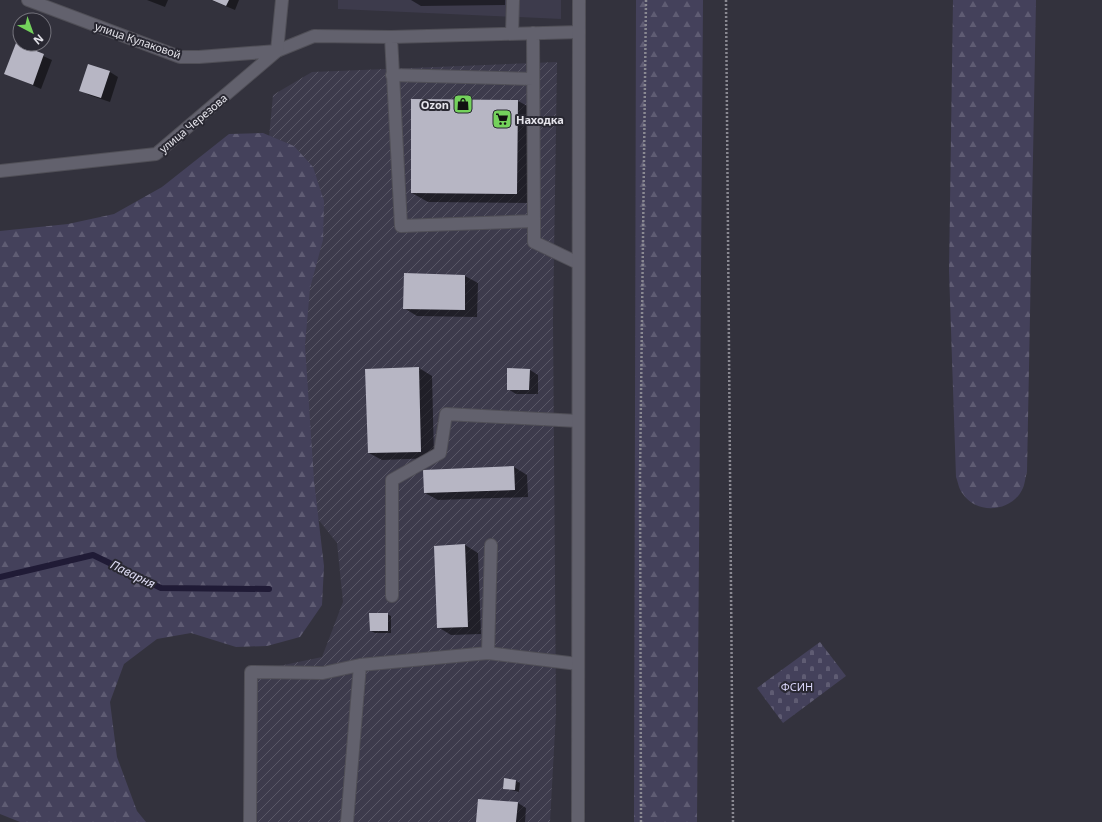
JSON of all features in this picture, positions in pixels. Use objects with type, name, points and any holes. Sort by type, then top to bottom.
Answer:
[{"type":"street","name":"улица Кулаковой","points":[[28,0],[180,57],[277,51]]},
{"type":"street","points":[[282,0],[277,51],[314,36],[391,37],[579,32]]},
{"type":"street","points":[[512,34],[513,0]]},
{"type":"street","points":[[578,822],[579,0]]},
{"type":"street","points":[[533,33],[534,242],[578,263]]},
{"type":"street","points":[[391,37],[401,226],[534,221]]},
{"type":"street","name":"улица Черезова","points":[[0,172],[156,154],[277,51]]},
{"type":"street","points":[[392,75],[533,79]]},
{"type":"street","points":[[392,596],[392,480],[440,453],[446,414],[578,421]]},
{"type":"street","points":[[488,653],[491,545]]},
{"type":"street","points":[[250,822],[251,672],[323,673],[360,665],[488,653],[578,664]]},
{"type":"street","points":[[347,822],[360,665]]},
{"type":"path","points":[[641,822],[640,476],[646,124],[646,0]]},
{"type":"path","points":[[726,0],[733,822]]},
{"type":"shaded area","points":[[338,0],[561,0],[561,19],[338,9]]},
{"type":"shaded area","points":[[557,62],[553,320],[556,713],[550,822],[250,822],[251,672],[322,657],[343,602],[337,543],[239,420],[249,349],[273,95],[312,72]]},
{"type":"green space","points":[[636,0],[703,0],[697,822],[634,822]]},
{"type":"green space","points":[[953,0],[1036,0],[1027,472],[1023,488],[1017,497],[1010,503],[994,508],[985,508],[969,501],[960,490],[956,477],[949,271]]},
{"type":"green space","points":[[263,133],[294,146],[313,167],[324,201],[323,240],[310,288],[305,345],[314,481],[324,566],[322,605],[300,637],[267,646],[236,647],[191,633],[157,639],[124,664],[110,702],[117,757],[137,811],[146,822],[20,822],[0,814],[0,231],[68,224],[114,214],[162,187],[229,134]]},
{"type":"green space","name":"ФСИН","points":[[820,642],[846,676],[783,723],[757,688]]},
{"type":"building","points":[[212,0],[229,0],[226,6]]},
{"type":"building","points":[[13,52],[39,52],[44,54],[33,85],[4,74]]},
{"type":"building","points":[[88,64],[110,71],[101,98],[79,91]]},
{"type":"building","points":[[411,99],[518,100],[517,194],[411,193]]},
{"type":"building","points":[[404,273],[465,275],[465,310],[403,309]]},
{"type":"building","points":[[419,367],[421,452],[368,453],[365,369]]},
{"type":"building","points":[[507,368],[530,369],[529,390],[507,390]]},
{"type":"building","points":[[514,466],[515,490],[424,493],[423,470]]},
{"type":"building","points":[[465,544],[468,627],[437,628],[434,546]]},
{"type":"building","points":[[369,613],[388,613],[388,631],[370,631]]},
{"type":"building","points":[[504,778],[516,780],[515,790],[503,789]]},
{"type":"building","points":[[478,799],[518,802],[516,822],[476,822]]},
{"type":"waterway","name":"Паварня","points":[[0,577],[93,555],[161,588],[269,589]]},
{"type":"place","name":"Ozon","points":[[463,104]]},
{"type":"place","name":"Находка","points":[[502,119]]}]
